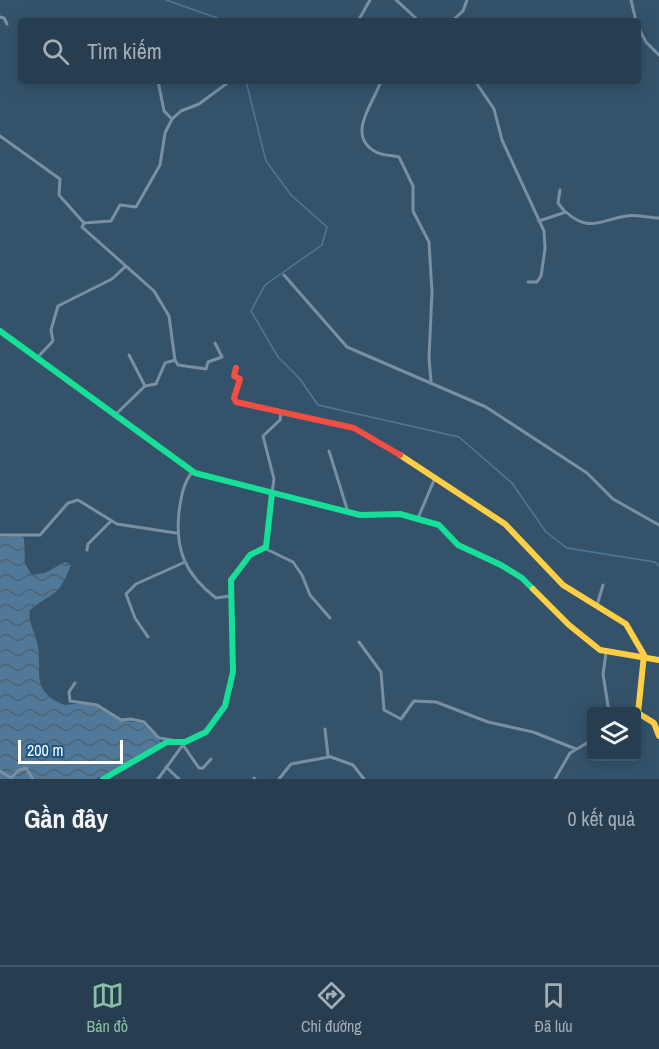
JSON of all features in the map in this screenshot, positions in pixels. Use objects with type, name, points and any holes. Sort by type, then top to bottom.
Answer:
[{"type":"street","points":[[360,18],[370,0]]},
{"type":"street","points":[[396,0],[415,18]]},
{"type":"street","points":[[455,18],[463,11],[467,0]]},
{"type":"street","points":[[631,0],[635,18]]},
{"type":"street","points":[[0,17],[3,17],[7,24]]},
{"type":"street","points":[[641,33],[646,42],[659,55]]},
{"type":"street","points":[[159,84],[164,111],[172,119]]},
{"type":"street","points":[[84,223],[109,222],[120,205],[136,207],[160,165],[165,133],[172,119],[186,109],[199,104],[226,84]]},
{"type":"street","points":[[380,84],[364,117],[362,137],[365,143],[377,152],[399,157],[412,183],[413,211],[429,242],[432,292],[429,358],[431,381]]},
{"type":"street","points":[[477,84],[494,109],[502,140],[513,160],[528,202],[540,221],[546,243],[541,276],[537,282],[528,282]]},
{"type":"street","points":[[0,136],[60,179],[59,195],[84,223]]},
{"type":"street","points":[[560,190],[558,203],[564,212],[578,223],[605,224],[628,216],[659,218]]},
{"type":"street","points":[[540,221],[564,212]]},
{"type":"street","points":[[84,223],[82,228],[151,288],[168,311],[175,360],[178,365],[206,369],[208,362],[222,357],[215,343]]},
{"type":"street","points":[[37,358],[53,341],[51,330],[58,306],[112,279],[125,267]]},
{"type":"street","points":[[284,275],[305,297],[338,339],[347,346],[431,381],[493,412],[587,473],[613,499],[659,525]]},
{"type":"street","points":[[0,331],[192,471],[214,480],[348,512],[362,515],[394,514],[418,518],[442,526],[458,545],[516,574],[578,634],[606,653],[659,660]]},
{"type":"street","points":[[129,355],[129,359],[145,386]]},
{"type":"street","points":[[115,416],[145,386],[155,386],[164,365],[175,360]]},
{"type":"street","points":[[236,368],[234,376],[240,379],[234,398],[236,402],[364,432],[505,524],[563,585],[626,624],[639,643],[644,657],[637,710],[641,716],[654,723],[659,736]]},
{"type":"street","points":[[158,779],[184,743],[208,731],[226,704],[233,672],[230,596],[233,576],[250,555],[264,548],[267,542],[273,476],[263,436],[278,422],[281,412]]},
{"type":"street","points":[[330,451],[348,512]]},
{"type":"street","points":[[192,471],[181,493],[176,533],[185,562],[213,596],[219,598],[230,596]]},
{"type":"street","points":[[418,518],[435,478]]},
{"type":"street","points":[[0,535],[42,534],[58,513],[75,500],[82,501],[120,525],[176,533]]},
{"type":"street","points":[[87,550],[88,544],[111,521]]},
{"type":"street","points":[[264,548],[293,562],[302,575],[310,595],[330,618]]},
{"type":"street","points":[[148,637],[135,618],[125,596],[136,584],[185,562]]},
{"type":"street","points":[[596,607],[603,585]]},
{"type":"street","points":[[359,642],[381,672],[384,710],[401,719],[414,701],[433,701],[488,722],[533,732],[576,749]]},
{"type":"street","points":[[606,653],[603,674],[608,707]]},
{"type":"street","points":[[75,683],[69,692],[70,701],[97,705],[121,720],[131,719],[144,722],[159,738],[184,743],[199,768],[203,768],[211,759]]},
{"type":"street","points":[[325,729],[329,757]]},
{"type":"street","points":[[104,779],[172,740]]},
{"type":"street","points":[[555,779],[568,755],[587,742]]},
{"type":"street","points":[[279,779],[291,764],[329,757],[353,765],[364,779]]},
{"type":"street","points":[[166,767],[179,779]]},
{"type":"street","points":[[0,771],[11,778],[19,770],[26,768],[33,779]]},
{"type":"water","points":[[20,536],[24,538],[25,564],[32,575],[45,573],[65,562],[71,565],[55,593],[30,610],[39,652],[41,686],[53,699],[65,705],[90,704],[116,718],[148,726],[161,744],[96,779],[0,779],[0,537]]},
{"type":"waterway","points":[[166,0],[217,18]]},
{"type":"waterway","points":[[247,84],[266,161],[291,195],[327,227],[322,245],[265,285],[251,311],[278,357],[300,379],[318,405],[459,437],[512,483],[546,532],[567,548],[655,562],[659,566]]},
{"type":"traffic: fast","points":[[0,331],[195,473],[360,515],[400,514],[439,525],[458,545],[501,565],[522,578],[533,589]]},
{"type":"traffic: fast","points":[[103,779],[167,742],[185,742],[206,732],[225,706],[233,672],[231,580],[250,555],[266,547],[272,493]]},
{"type":"traffic: slow","points":[[400,455],[505,524],[563,585],[626,624],[644,655],[638,713],[654,723],[659,736]]},
{"type":"traffic: slow","points":[[533,589],[569,625],[600,650],[659,660]]},
{"type":"traffic: jam","points":[[236,368],[234,376],[240,379],[234,398],[236,402],[354,428],[400,455]]}]
